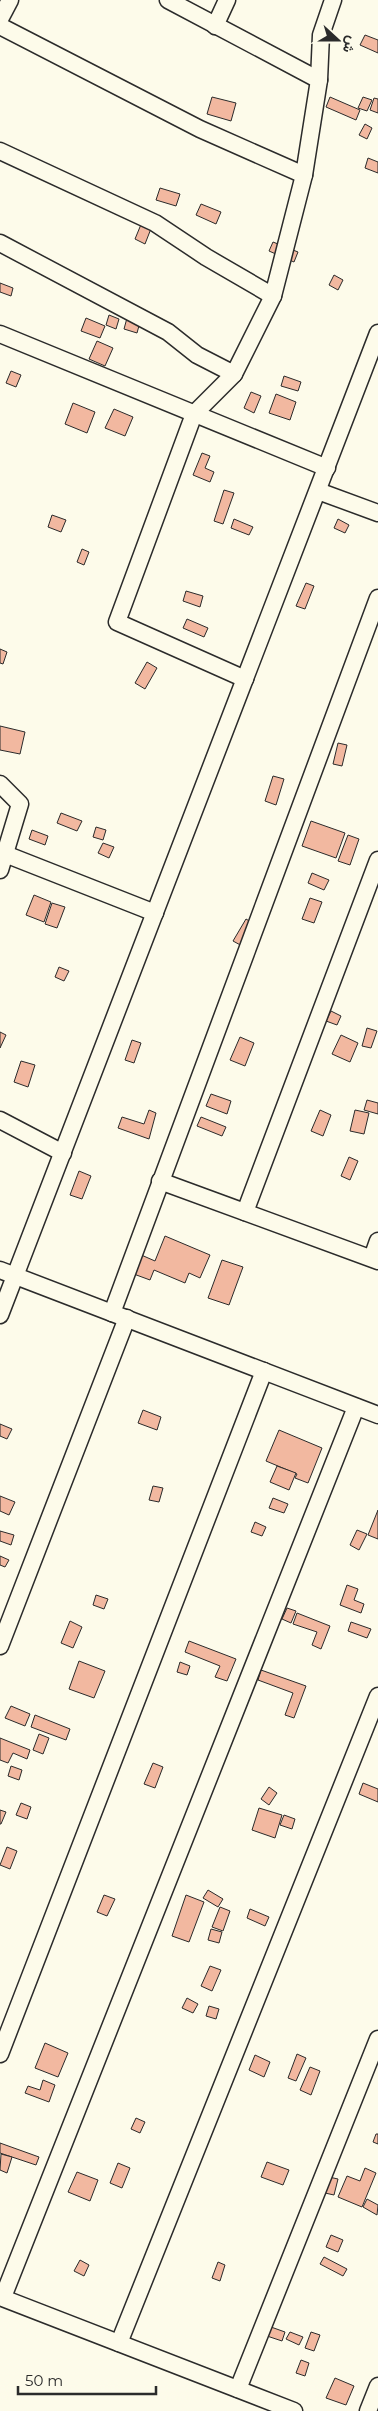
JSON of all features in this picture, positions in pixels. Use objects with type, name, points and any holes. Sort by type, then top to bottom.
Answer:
[{"type":"street","points":[[0,19],[10,0]]},
{"type":"street","points":[[168,0],[319,80]]},
{"type":"street","points":[[215,26],[227,0]]},
{"type":"street","points":[[245,679],[117,622],[194,414],[234,374],[273,296],[304,175],[319,80],[321,35],[333,0]]},
{"type":"street","points":[[0,26],[200,129],[304,175]]},
{"type":"street","points":[[0,151],[155,223],[206,257],[273,296]]},
{"type":"street","points":[[0,243],[154,324],[178,338],[197,355],[234,374]]},
{"type":"street","points":[[0,1315],[378,333]]},
{"type":"street","points":[[0,334],[327,468]]},
{"type":"street","points":[[318,491],[378,513]]},
{"type":"street","points":[[0,1646],[119,1316],[160,1181],[378,598]]},
{"type":"street","points":[[0,784],[20,804],[0,870]]},
{"type":"street","points":[[5,854],[155,913]]},
{"type":"street","points":[[245,1212],[378,860]]},
{"type":"street","points":[[0,1120],[63,1153]]},
{"type":"street","points":[[160,1181],[375,1260],[378,1241]]},
{"type":"street","points":[[0,1270],[378,1415]]},
{"type":"street","points":[[0,2054],[264,1372]]},
{"type":"street","points":[[294,2411],[1,2297],[356,1407]]},
{"type":"street","points":[[119,2343],[378,1696]]},
{"type":"street","points":[[238,2389],[378,2039]]},
{"type":"street","points":[[368,2411],[378,2386]]},
{"type":"building","points":[[365,35],[378,40],[378,53],[360,45]]},
{"type":"building","points":[[212,97],[236,103],[231,121],[207,114]]},
{"type":"building","points":[[330,97],[360,110],[356,120],[326,107]]},
{"type":"building","points":[[363,97],[372,100],[367,111],[358,108]]},
{"type":"building","points":[[374,98],[378,99],[378,113],[370,110]]},
{"type":"building","points":[[365,124],[372,128],[367,139],[359,135]]},
{"type":"building","points":[[368,158],[378,162],[378,173],[365,168]]},
{"type":"building","points":[[160,188],[180,194],[176,206],[156,200]]},
{"type":"building","points":[[201,204],[221,212],[216,224],[196,215]]},
{"type":"building","points":[[142,222],[152,226],[145,244],[135,239]]},
{"type":"building","points":[[273,242],[298,252],[294,262],[269,251]]},
{"type":"building","points":[[334,275],[343,280],[338,290],[329,285]]},
{"type":"building","points":[[0,283],[13,288],[11,296],[0,292]]},
{"type":"building","points":[[109,315],[119,319],[116,329],[106,325]]},
{"type":"building","points":[[86,318],[105,326],[100,338],[81,331]]},
{"type":"building","points":[[127,318],[140,322],[137,333],[124,329]]},
{"type":"building","points":[[97,341],[113,348],[105,366],[89,359]]},
{"type":"building","points":[[11,371],[21,375],[16,387],[6,383]]},
{"type":"building","points":[[284,376],[301,382],[298,391],[281,386]]},
{"type":"building","points":[[251,392],[261,396],[254,413],[244,408]]},
{"type":"building","points":[[276,394],[296,402],[290,420],[269,413]]},
{"type":"building","points":[[73,403],[95,412],[87,433],[65,424]]},
{"type":"building","points":[[114,409],[133,417],[125,436],[105,428]]},
{"type":"building","points":[[202,453],[210,456],[205,468],[214,472],[210,482],[193,475]]},
{"type":"building","points":[[224,490],[234,493],[223,524],[214,521]]},
{"type":"building","points":[[52,515],[66,520],[61,532],[48,527]]},
{"type":"building","points":[[234,519],[253,527],[249,535],[231,528]]},
{"type":"building","points":[[338,519],[349,525],[345,533],[334,528]]},
{"type":"building","points":[[82,549],[89,552],[84,565],[77,562]]},
{"type":"building","points":[[306,583],[314,586],[305,609],[296,606]]},
{"type":"building","points":[[186,591],[203,596],[200,607],[183,601]]},
{"type":"building","points":[[187,619],[208,628],[204,637],[183,628]]},
{"type":"building","points":[[0,649],[7,652],[3,664],[0,663]]},
{"type":"building","points":[[147,662],[157,668],[145,689],[135,683]]},
{"type":"building","points":[[0,726],[25,732],[20,754],[0,750]]},
{"type":"building","points":[[338,743],[347,745],[342,766],[333,764]]},
{"type":"building","points":[[273,776],[284,779],[276,805],[265,801]]},
{"type":"building","points":[[61,813],[82,821],[77,831],[57,823]]},
{"type":"building","points":[[311,821],[345,833],[336,858],[302,846]]},
{"type":"building","points":[[96,827],[106,830],[103,840],[93,837]]},
{"type":"building","points":[[32,830],[48,836],[45,845],[29,839]]},
{"type":"building","points":[[348,835],[359,839],[350,865],[338,861]]},
{"type":"building","points":[[103,843],[114,847],[109,858],[98,853]]},
{"type":"building","points":[[312,873],[329,880],[324,890],[308,883]]},
{"type":"building","points":[[34,895],[51,902],[44,922],[26,915]]},
{"type":"building","points":[[310,898],[322,902],[314,923],[302,919]]},
{"type":"building","points":[[52,903],[65,907],[57,928],[45,924]]},
{"type":"building","points":[[246,919],[256,925],[244,947],[233,941]]},
{"type":"building","points":[[59,967],[69,971],[64,981],[55,977]]},
{"type":"building","points":[[331,1011],[341,1016],[337,1025],[326,1021]]},
{"type":"building","points":[[367,1028],[377,1031],[371,1048],[362,1046]]},
{"type":"building","points":[[0,1032],[6,1035],[0,1048]]},
{"type":"building","points":[[341,1035],[358,1043],[350,1062],[332,1054]]},
{"type":"building","points":[[240,1037],[254,1043],[245,1066],[230,1060]]},
{"type":"building","points":[[132,1040],[141,1043],[134,1063],[125,1060]]},
{"type":"building","points":[[21,1061],[35,1065],[28,1087],[14,1082]]},
{"type":"building","points":[[211,1094],[231,1101],[227,1114],[206,1106]]},
{"type":"building","points":[[367,1100],[378,1103],[378,1114],[364,1110]]},
{"type":"building","points":[[149,1110],[156,1113],[149,1139],[118,1128],[122,1117],[144,1124]]},
{"type":"building","points":[[320,1110],[331,1115],[323,1136],[311,1131]]},
{"type":"building","points":[[355,1110],[369,1113],[364,1134],[350,1131]]},
{"type":"building","points":[[201,1117],[226,1127],[222,1136],[197,1126]]},
{"type":"building","points":[[349,1157],[358,1161],[350,1180],[341,1176]]},
{"type":"building","points":[[79,1171],[91,1176],[82,1199],[70,1195]]},
{"type":"building","points":[[165,1236],[210,1255],[200,1278],[189,1273],[185,1283],[154,1270],[150,1280],[131,1273],[139,1254],[155,1261]]},
{"type":"building","points":[[222,1260],[243,1267],[229,1305],[208,1298]]},
{"type":"building","points":[[143,1410],[161,1417],[157,1430],[138,1423]]},
{"type":"building","points":[[0,1424],[12,1429],[7,1439],[0,1436]]},
{"type":"building","points":[[279,1430],[322,1448],[308,1483],[295,1478],[297,1474],[266,1461]]},
{"type":"building","points":[[277,1466],[296,1473],[289,1490],[270,1482]]},
{"type":"building","points":[[153,1486],[163,1488],[159,1502],[149,1500]]},
{"type":"building","points":[[0,1496],[15,1502],[9,1515],[0,1511]]},
{"type":"building","points":[[273,1498],[288,1504],[284,1513],[269,1508]]},
{"type":"building","points":[[378,1510],[378,1539],[368,1535]]},
{"type":"building","points":[[255,1522],[266,1527],[262,1536],[251,1532]]},
{"type":"building","points":[[357,1530],[367,1534],[359,1550],[350,1545]]},
{"type":"building","points":[[0,1531],[14,1535],[11,1545],[0,1541]]},
{"type":"building","points":[[0,1556],[9,1560],[5,1567],[0,1565]]},
{"type":"building","points":[[347,1585],[358,1589],[354,1600],[364,1604],[361,1613],[340,1605]]},
{"type":"building","points":[[96,1595],[108,1599],[104,1609],[93,1605]]},
{"type":"building","points":[[287,1608],[296,1611],[291,1623],[282,1619]]},
{"type":"building","points":[[297,1613],[330,1626],[321,1649],[312,1645],[317,1632],[293,1624]]},
{"type":"building","points":[[70,1621],[82,1627],[73,1648],[61,1643]]},
{"type":"building","points":[[351,1622],[371,1629],[367,1638],[348,1631]]},
{"type":"building","points":[[189,1641],[236,1659],[227,1681],[215,1677],[220,1666],[185,1652]]},
{"type":"building","points":[[79,1661],[105,1671],[94,1698],[69,1689]]},
{"type":"building","points":[[180,1662],[190,1666],[187,1675],[177,1672]]},
{"type":"building","points":[[261,1670],[306,1686],[294,1718],[285,1715],[293,1693],[258,1680]]},
{"type":"building","points":[[11,1706],[30,1714],[25,1726],[5,1718]]},
{"type":"building","points":[[35,1715],[70,1729],[66,1740],[31,1727]]},
{"type":"building","points":[[39,1734],[49,1738],[43,1754],[33,1750]]},
{"type":"building","points":[[0,1738],[30,1750],[27,1759],[13,1753],[8,1763],[0,1760]]},
{"type":"building","points":[[153,1763],[163,1767],[155,1788],[144,1784]]},
{"type":"building","points":[[11,1766],[22,1770],[19,1780],[8,1776]]},
{"type":"building","points":[[363,1783],[378,1789],[378,1802],[359,1794]]},
{"type":"building","points":[[269,1787],[277,1793],[269,1805],[261,1799]]},
{"type":"building","points":[[21,1803],[31,1807],[27,1819],[16,1815]]},
{"type":"building","points":[[259,1808],[282,1815],[275,1838],[252,1830]]},
{"type":"building","points":[[0,1810],[6,1812],[1,1824],[0,1824]]},
{"type":"building","points":[[284,1815],[295,1819],[292,1829],[280,1825]]},
{"type":"building","points":[[7,1847],[17,1851],[10,1869],[0,1865]]},
{"type":"building","points":[[208,1890],[223,1899],[218,1907],[203,1898]]},
{"type":"building","points":[[104,1895],[115,1899],[107,1916],[97,1912]]},
{"type":"building","points":[[186,1895],[204,1902],[189,1942],[172,1936]]},
{"type":"building","points":[[220,1907],[230,1911],[223,1931],[212,1927]]},
{"type":"building","points":[[250,1909],[269,1917],[265,1926],[247,1918]]},
{"type":"building","points":[[211,1929],[222,1932],[219,1943],[208,1940]]},
{"type":"building","points":[[210,1966],[221,1970],[212,1991],[201,1986]]},
{"type":"building","points":[[187,1998],[198,2004],[193,2013],[182,2008]]},
{"type":"building","points":[[209,2006],[219,2009],[216,2019],[206,2016]]},
{"type":"building","points":[[45,2043],[68,2053],[58,2077],[35,2068]]},
{"type":"building","points":[[297,2054],[306,2058],[296,2081],[288,2078]]},
{"type":"building","points":[[255,2055],[270,2062],[264,2077],[249,2070]]},
{"type":"building","points":[[310,2067],[320,2071],[311,2095],[300,2090]]},
{"type":"building","points":[[43,2080],[55,2085],[49,2102],[25,2093],[28,2086],[40,2090]]},
{"type":"building","points":[[136,2118],[145,2122],[140,2133],[131,2129]]},
{"type":"building","points":[[376,2134],[378,2134],[378,2144],[373,2142]]},
{"type":"building","points":[[0,2143],[39,2157],[36,2165],[0,2153]]},
{"type":"building","points":[[1,2154],[12,2157],[7,2173],[0,2170]]},
{"type":"building","points":[[267,2162],[289,2170],[283,2185],[261,2177]]},
{"type":"building","points":[[118,2163],[130,2168],[122,2188],[110,2183]]},
{"type":"building","points":[[365,2168],[376,2173],[362,2207],[338,2197],[347,2176],[360,2181]]},
{"type":"building","points":[[77,2172],[98,2180],[90,2201],[68,2192]]},
{"type":"building","points":[[329,2177],[338,2179],[334,2195],[325,2193]]},
{"type":"building","points":[[367,2199],[378,2205],[377,2215],[363,2207]]},
{"type":"building","points":[[331,2235],[343,2240],[338,2252],[326,2247]]},
{"type":"building","points":[[324,2257],[347,2269],[343,2276],[320,2264]]},
{"type":"building","points":[[80,2260],[89,2265],[84,2276],[74,2271]]},
{"type":"building","points":[[218,2262],[225,2265],[220,2281],[212,2278]]},
{"type":"building","points":[[271,2327],[285,2332],[282,2341],[267,2336]]},
{"type":"building","points":[[290,2332],[303,2337],[299,2345],[286,2339]]},
{"type":"building","points":[[311,2332],[320,2335],[314,2351],[305,2348]]},
{"type":"building","points":[[301,2360],[309,2363],[305,2376],[296,2373]]},
{"type":"building","points":[[335,2378],[354,2386],[346,2405],[326,2398]]}]
